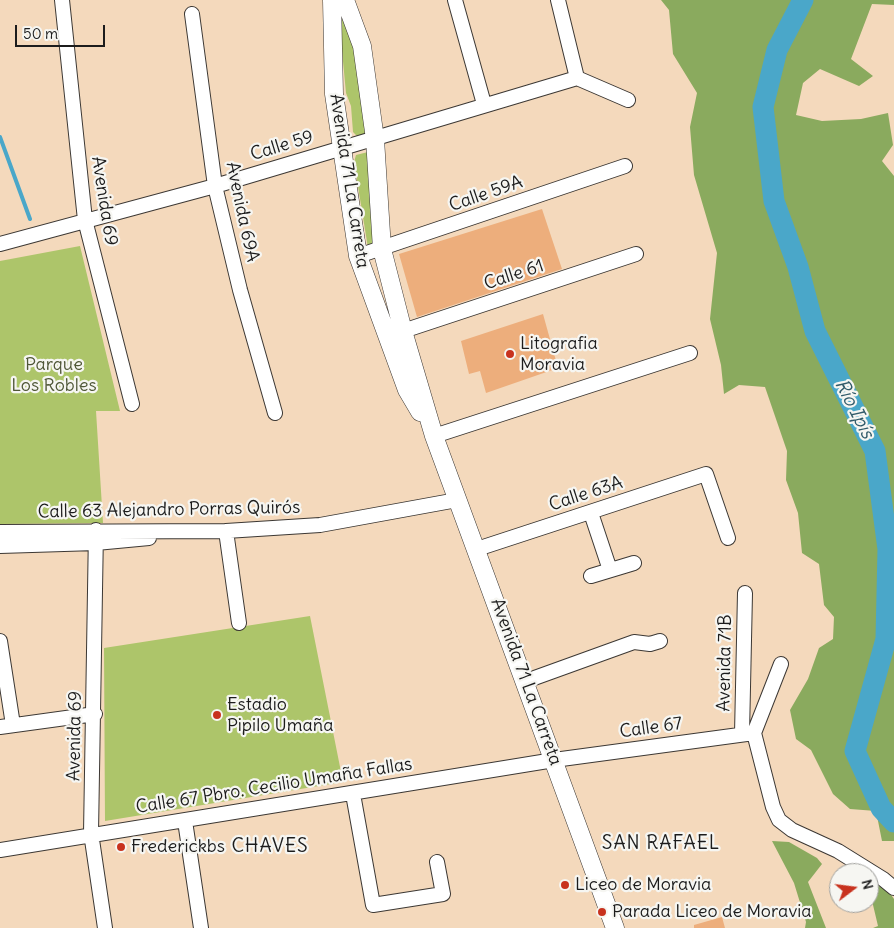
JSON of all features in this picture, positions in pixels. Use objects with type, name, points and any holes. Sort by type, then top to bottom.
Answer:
[{"type":"street","name":"Avenida 69","points":[[62,0],[84,220],[132,404]]},
{"type":"street","name":"Avenida 71 La Carreta","points":[[332,0],[334,94],[358,256],[407,390],[434,436]]},
{"type":"street","name":"Avenida 71 La Carreta","points":[[345,0],[362,46],[375,139],[382,249],[403,331],[434,436],[616,928]]},
{"type":"street","points":[[455,0],[484,104]]},
{"type":"street","points":[[559,0],[577,78],[628,100]]},
{"type":"street","name":"Avenida 69A","points":[[192,14],[215,186],[240,290],[275,413]]},
{"type":"street","name":"Calle 59","points":[[0,244],[215,186],[375,139],[484,104],[577,78]]},
{"type":"street","name":"Calle 59A","points":[[358,256],[625,166]]},
{"type":"street","name":"Calle 61","points":[[403,331],[636,254]]},
{"type":"street","points":[[434,436],[690,353]]},
{"type":"street","name":"Calle 63A","points":[[477,549],[706,474],[728,538]]},
{"type":"street","name":"Calle 63 Alejandro Porras Quirós","points":[[0,546],[96,537],[320,525],[457,500]]},
{"type":"street","points":[[591,513],[610,570]]},
{"type":"street","points":[[226,531],[239,623]]},
{"type":"street","name":"Calle 63 Alejandro Porras Quirós","points":[[0,532],[96,537]]},
{"type":"street","name":"Avenida 69","points":[[96,537],[91,833],[105,928]]},
{"type":"street","points":[[591,576],[634,563]]},
{"type":"street","name":"Avenida 71B","points":[[745,593],[748,734],[772,807],[779,820],[792,830],[838,851],[894,888]]},
{"type":"street","points":[[0,641],[6,726],[94,714]]},
{"type":"street","points":[[526,681],[634,642],[650,644],[660,642]]},
{"type":"street","points":[[748,734],[781,664]]},
{"type":"street","name":"Calle 67","points":[[554,760],[748,734]]},
{"type":"street","name":"Calle 67 Pbro. Cecilio Umaña Fallas","points":[[0,850],[91,833],[185,821],[554,760]]},
{"type":"street","points":[[353,794],[373,906],[443,894],[436,862]]},
{"type":"street","points":[[185,821],[201,928]]},
{"type":"green space","points":[[661,0],[894,0],[894,5],[872,4],[851,59],[873,76],[859,86],[820,69],[803,83],[796,115],[822,121],[861,119],[888,113],[893,145],[882,161],[894,176],[894,841],[882,841],[876,811],[850,809],[833,794],[811,750],[796,739],[790,710],[808,679],[819,648],[833,639],[834,617],[824,605],[819,564],[802,553],[798,513],[786,480],[787,451],[765,387],[739,385],[724,394],[721,365],[710,319],[717,253],[694,175],[690,127],[697,93],[673,54],[669,10]]},
{"type":"green space","points":[[343,9],[353,28],[368,134],[358,137],[353,132],[351,106],[346,93],[340,30]]},
{"type":"green space","points":[[368,152],[379,248],[368,248],[354,162],[356,155]]},
{"type":"green space","name":"Parque Los Robles","points":[[80,246],[120,411],[96,411],[103,523],[0,524],[0,261]]},
{"type":"green space","name":"Estadio Pipilo Umaña","points":[[310,616],[343,782],[105,821],[104,648]]},
{"type":"green space","points":[[772,841],[789,842],[817,858],[822,864],[808,882],[826,928],[805,928],[806,922],[794,883]]},
{"type":"green space","points":[[879,880],[894,899],[894,928],[873,928],[878,926],[875,913],[879,913]]},
{"type":"building","points":[[542,209],[562,269],[417,317],[399,254]]},
{"type":"building","name":"Litografia Moravia","points":[[543,314],[558,368],[486,393],[480,371],[469,374],[461,341]]},
{"type":"building","points":[[722,917],[725,928],[694,928],[694,925]]},
{"type":"waterway","name":"Río Ipís","points":[[803,0],[777,50],[763,107],[774,201],[798,267],[815,331],[875,451],[888,549],[886,639],[855,751],[881,808],[894,822]]},
{"type":"waterway","points":[[0,137],[30,219]]},
{"type":"place","name":"Litografia Moravia","points":[[510,354]]},
{"type":"place","name":"Estadio Pipilo Umaña","points":[[217,715]]},
{"type":"place","name":"Frederickbs","points":[[121,847]]},
{"type":"place","name":"Liceo de Moravia","points":[[565,885]]},
{"type":"place","name":"Parada Liceo de Moravia","points":[[602,912]]},
{"type":"district","name":"SAN RAFAEL","points":[[661,844]]},
{"type":"district","name":"CHAVES","points":[[270,847]]}]
